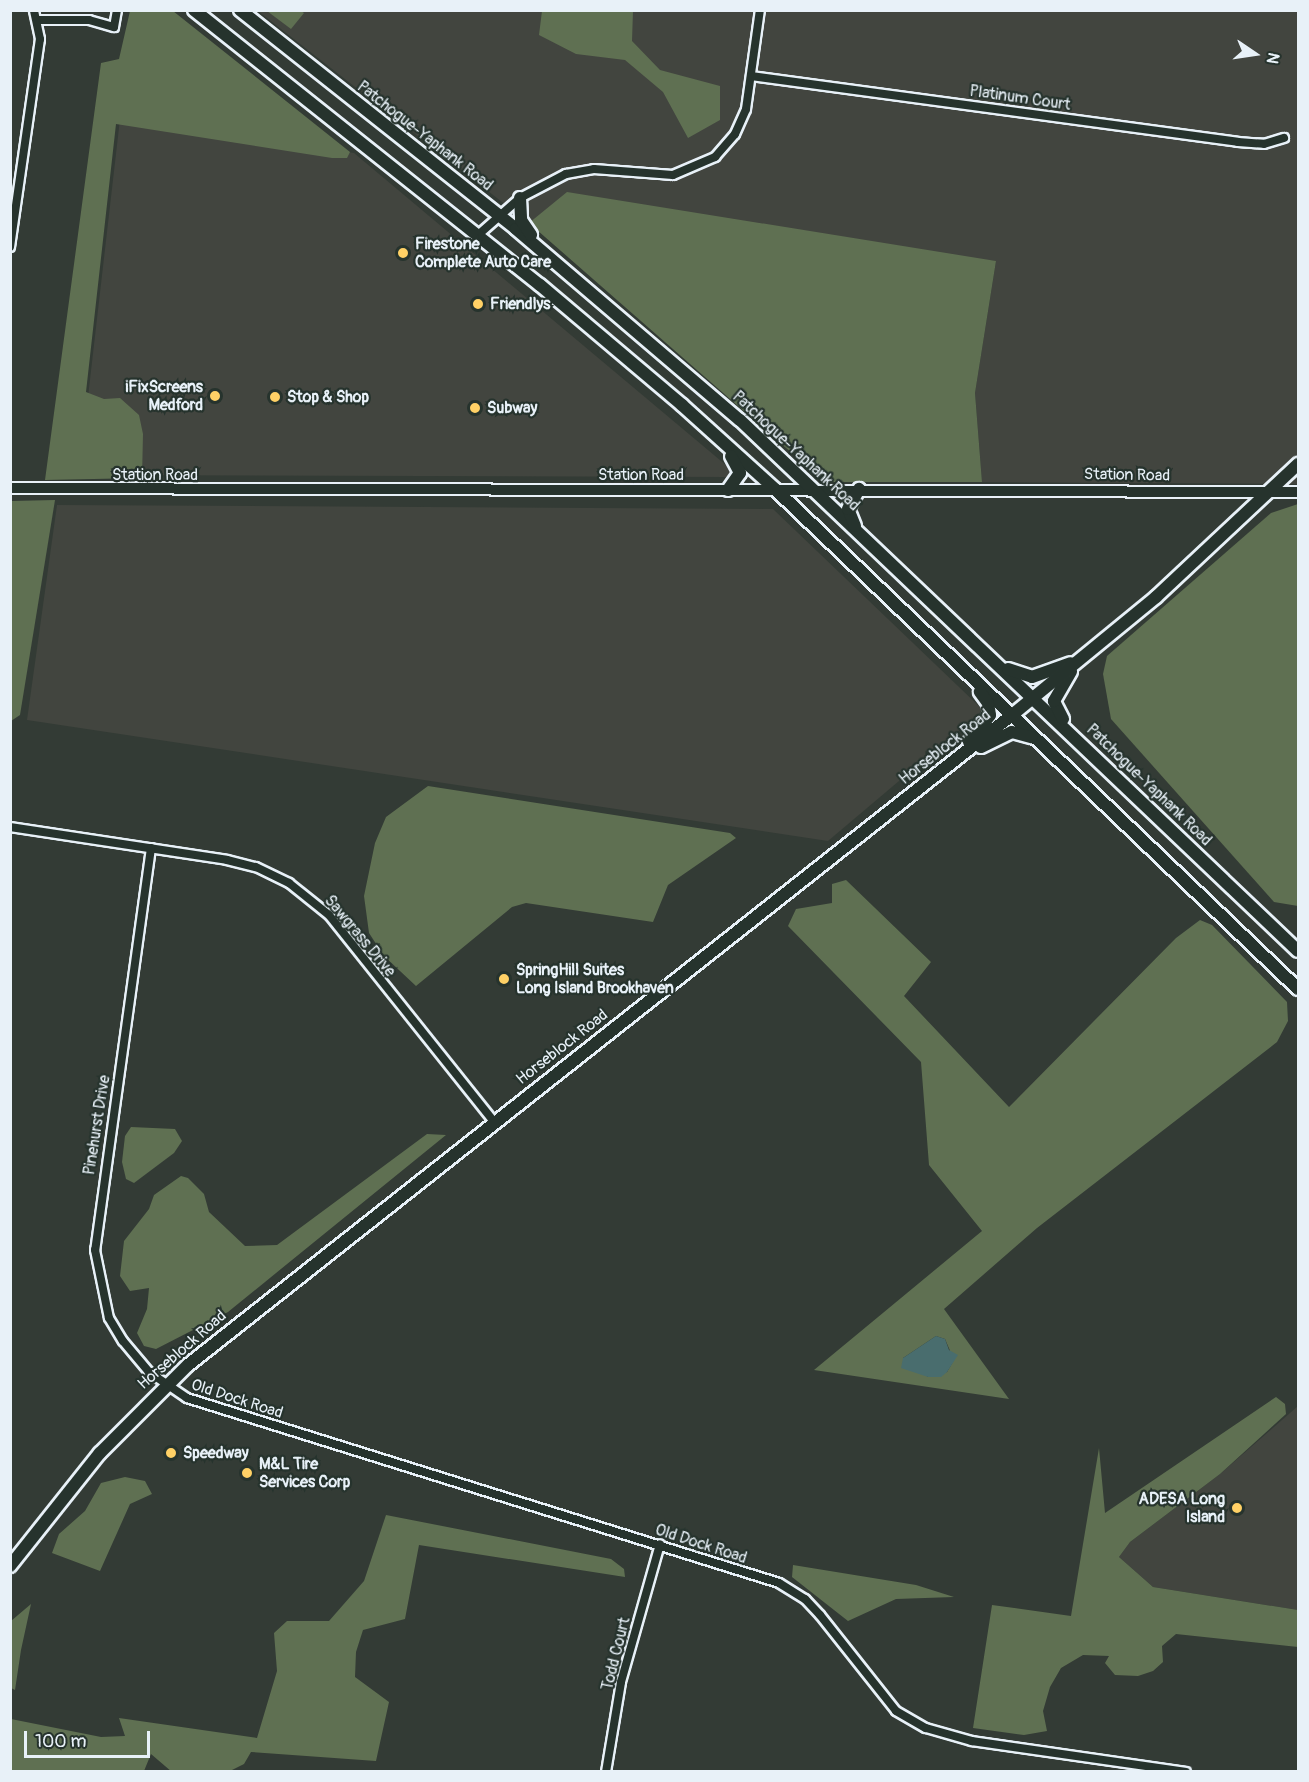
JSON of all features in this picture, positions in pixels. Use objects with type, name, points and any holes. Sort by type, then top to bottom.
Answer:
[{"type":"main road","points":[[194,10],[478,235],[682,405],[776,490],[1299,989]]},
{"type":"main road","name":"Patchogue-Yaphank Road","points":[[240,10],[556,262],[693,378],[859,532],[1299,951]]},
{"type":"main road","points":[[520,198],[523,224],[556,262]]},
{"type":"main road","points":[[707,428],[740,469],[739,478],[728,490]]},
{"type":"main road","name":"Horseblock Road","points":[[10,1566],[85,1469],[165,1385],[494,1122],[1078,662],[1271,492],[1299,464]]},
{"type":"main road","name":"Station Road","points":[[10,488],[1299,492]]},
{"type":"main road","points":[[859,489],[848,509],[859,532]]},
{"type":"main road","points":[[995,662],[1027,677],[1078,662]]},
{"type":"main road","points":[[1078,662],[1054,705],[1081,744]]},
{"type":"main road","points":[[954,761],[990,711],[961,667]]},
{"type":"main road","points":[[954,761],[1012,732],[1038,740]]},
{"type":"street","points":[[10,247],[40,39],[34,10]]},
{"type":"street","points":[[37,20],[89,20],[114,27],[117,10]]},
{"type":"street","points":[[478,235],[520,198],[574,171],[605,169],[673,175],[708,162],[739,127],[751,75],[760,10]]},
{"type":"street","name":"Platinum Court","points":[[751,75],[1238,142],[1264,144],[1284,138]]},
{"type":"street","name":"Sawgrass Drive","points":[[10,827],[151,848],[256,867],[303,892],[341,929],[494,1122]]},
{"type":"street","name":"Pinehurst Drive","points":[[151,848],[95,1250],[109,1318],[132,1353],[165,1385]]},
{"type":"street","name":"Old Dock Road","points":[[165,1385],[187,1398],[779,1583],[805,1599],[879,1693],[896,1711],[926,1728],[972,1741],[1186,1772]]},
{"type":"street","name":"Todd Court","points":[[606,1772],[621,1682],[660,1544]]},
{"type":"shaded area","points":[[258,11],[1298,11],[1298,484],[982,482],[975,393],[996,261],[529,223]]},
{"type":"shaded area","points":[[120,119],[354,153],[733,471],[728,477],[79,475]]},
{"type":"shaded area","points":[[57,505],[773,509],[983,710],[828,841],[27,720]]},
{"type":"shaded area","name":"ADESA Long Island","points":[[1298,1406],[1298,1610],[1153,1587],[1119,1557],[1130,1542],[1220,1474]]},
{"type":"green space","points":[[130,11],[173,11],[350,152],[347,158],[332,158],[116,124],[86,392],[104,399],[120,398],[139,415],[143,434],[142,478],[45,480],[101,63],[119,59]]},
{"type":"green space","points":[[267,11],[301,11],[304,13],[291,29]]},
{"type":"green space","points":[[542,11],[633,11],[632,41],[660,70],[720,86],[720,120],[688,138],[663,92],[625,60],[576,54],[539,35]]},
{"type":"green space","points":[[567,192],[996,261],[975,393],[982,482],[825,482],[529,223]]},
{"type":"green space","points":[[55,500],[20,715],[11,721],[11,501]]},
{"type":"green space","points":[[1298,504],[1298,906],[1274,902],[1111,719],[1103,674],[1107,656],[1271,513]]},
{"type":"green space","points":[[428,786],[730,833],[736,838],[668,885],[653,922],[526,903],[512,907],[416,986],[384,956],[369,933],[364,896],[375,843],[386,817]]},
{"type":"green space","points":[[846,880],[931,962],[904,996],[1009,1107],[1176,938],[1200,920],[1212,925],[1287,1002],[1288,1021],[1277,1042],[1037,1228],[944,1309],[1009,1399],[814,1370],[982,1231],[929,1165],[921,1062],[788,926],[796,909],[832,903],[832,884]],"holes":[[[936,1336],[945,1339],[954,1360],[947,1372],[928,1377],[903,1358]]]},
{"type":"green space","points":[[131,1127],[175,1129],[182,1141],[174,1153],[134,1183],[126,1179],[122,1162],[125,1136]]},
{"type":"green space","points":[[427,1134],[446,1135],[228,1312],[156,1349],[144,1346],[137,1333],[147,1309],[149,1288],[130,1291],[120,1276],[124,1241],[149,1209],[154,1195],[181,1176],[188,1178],[204,1194],[209,1212],[245,1246],[277,1245]]},
{"type":"green space","points":[[1276,1397],[1285,1404],[1286,1414],[1220,1474],[1130,1542],[1119,1557],[1153,1587],[1298,1610],[1298,1647],[1176,1634],[1162,1646],[1163,1662],[1153,1671],[1138,1676],[1115,1675],[1105,1663],[1109,1656],[1083,1655],[1061,1668],[1050,1687],[1043,1711],[1047,1731],[1024,1735],[973,1728],[992,1605],[1071,1616],[1099,1448],[1105,1513]]},
{"type":"green space","points":[[125,1477],[145,1481],[152,1494],[130,1504],[100,1571],[52,1553],[59,1534],[85,1511],[101,1483]]},
{"type":"green space","points":[[386,1515],[611,1559],[624,1569],[625,1577],[419,1545],[405,1619],[363,1630],[356,1652],[355,1677],[389,1702],[376,1761],[251,1752],[244,1764],[230,1771],[172,1772],[151,1754],[144,1771],[11,1771],[11,1719],[101,1737],[125,1736],[119,1718],[257,1738],[277,1671],[274,1633],[287,1621],[329,1621],[364,1581]]},
{"type":"green space","points":[[793,1565],[916,1585],[954,1597],[896,1599],[848,1621],[792,1577]]},
{"type":"green space","points":[[31,1604],[15,1690],[11,1688],[11,1621]]},
{"type":"water","points":[[936,1336],[945,1339],[949,1350],[958,1355],[947,1372],[941,1377],[928,1377],[901,1368],[903,1358]]},
{"type":"place","name":"Firestone Complete Auto Care","points":[[403,253]]},
{"type":"place","name":"Friendlys","points":[[478,304]]},
{"type":"place","name":"iFixScreens Medford","points":[[215,396]]},
{"type":"place","name":"Stop & Shop","points":[[275,397]]},
{"type":"place","name":"Subway","points":[[475,408]]},
{"type":"place","name":"SpringHill Suites Long Island Brookhaven","points":[[504,979]]},
{"type":"place","name":"Speedway","points":[[171,1453]]},
{"type":"place","name":"M&L Tire Services Corp","points":[[247,1473]]},
{"type":"place","name":"ADESA Long Island","points":[[1237,1508]]}]
